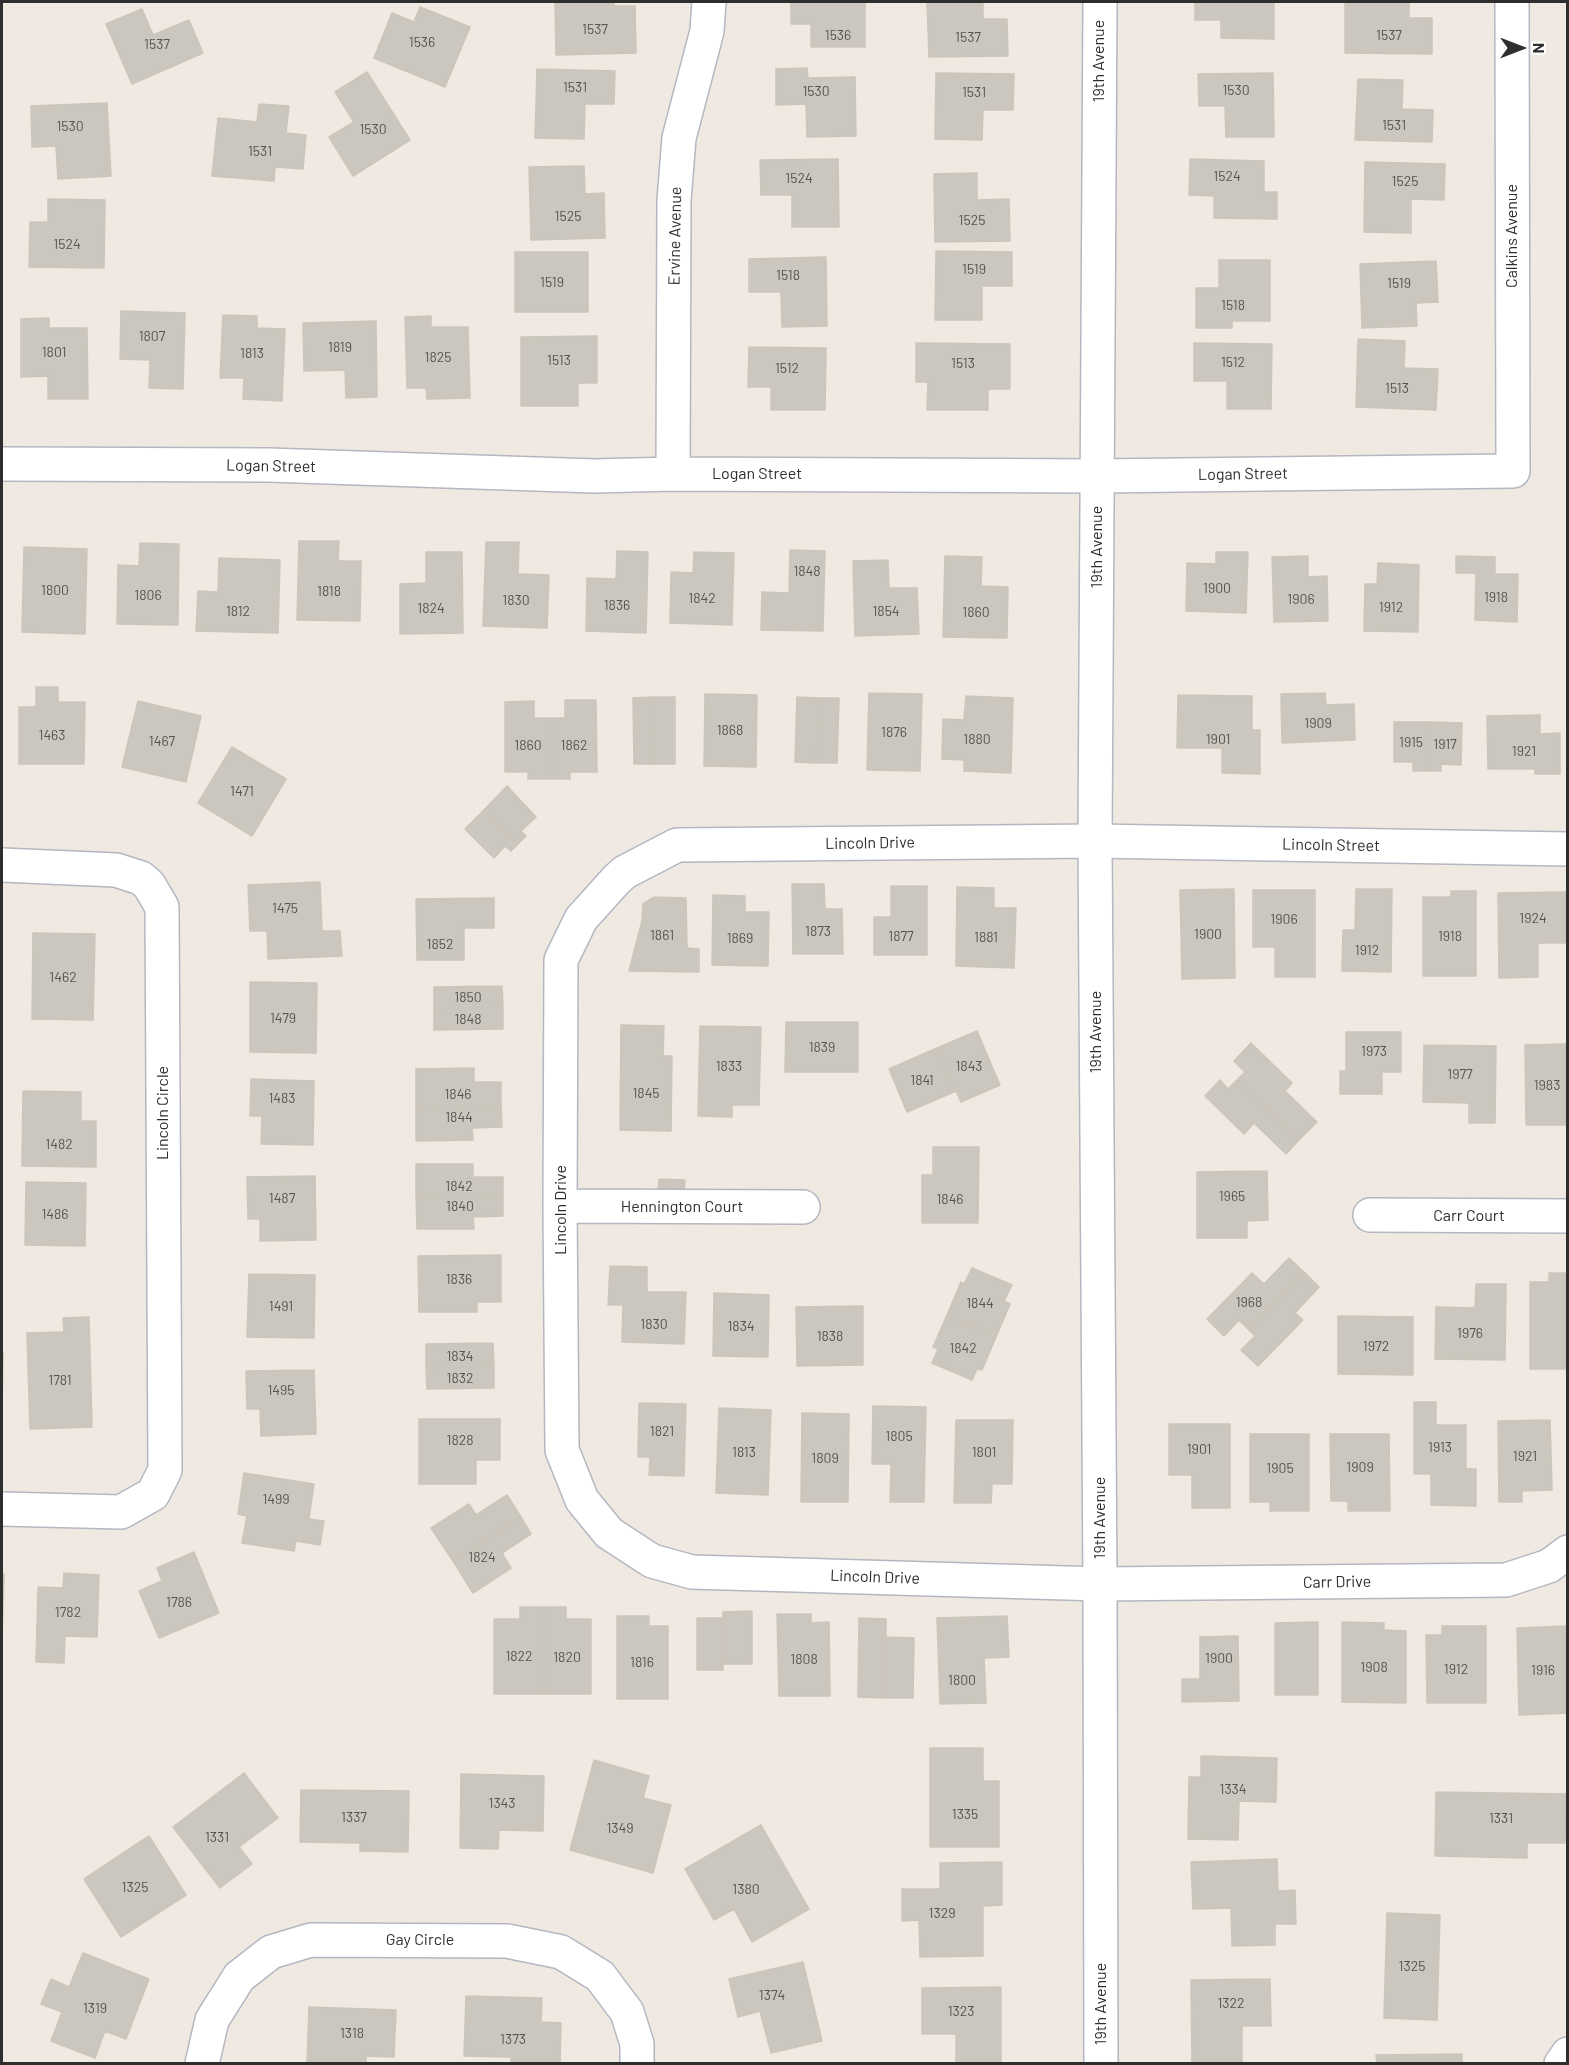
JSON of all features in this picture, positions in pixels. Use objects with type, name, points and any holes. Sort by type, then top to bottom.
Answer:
[{"type":"street","name":"Ervine Avenue","points":[[673,474],[674,200],[680,138],[707,31],[709,2]]},
{"type":"street","name":"19th Avenue","points":[[1100,2],[1095,841],[1101,2064]]},
{"type":"street","name":"Calkins Avenue","points":[[1512,2],[1513,471]]},
{"type":"street","name":"Logan Street","points":[[2,464],[269,465],[595,476],[673,474],[1098,476],[1513,471]]},
{"type":"street","name":"Lincoln Street","points":[[1095,841],[1568,849]]},
{"type":"street","name":"Lincoln Drive","points":[[1095,841],[676,845],[625,872],[581,919],[561,960],[560,1206],[562,1450],[582,1500],[609,1533],[652,1561],[692,1572],[1100,1584]]},
{"type":"street","name":"Lincoln Circle","points":[[2,865],[116,870],[141,878],[149,885],[162,907],[165,1470],[153,1494],[121,1512],[2,1509]]},
{"type":"street","name":"Hennington Court","points":[[560,1206],[803,1207]]},
{"type":"street","name":"Carr Court","points":[[1370,1215],[1568,1216]]},
{"type":"street","name":"Carr Drive","points":[[1100,1584],[1506,1580],[1549,1566],[1568,1552]]},
{"type":"street","name":"Gay Circle","points":[[202,2064],[212,2020],[239,1977],[271,1952],[311,1940],[507,1941],[561,1952],[600,1976],[627,2012],[637,2044],[637,2064]]},
{"type":"street","points":[[1561,2064],[1568,2054]]},
{"type":"building","points":[[555,2],[614,2],[614,6],[635,6],[636,53],[556,55]]},
{"type":"building","points":[[791,2],[865,2],[865,47],[811,47],[811,24],[791,24]]},
{"type":"building","points":[[927,2],[983,2],[983,19],[1007,19],[1008,56],[929,57]]},
{"type":"building","points":[[1195,2],[1274,2],[1274,39],[1221,38],[1221,20],[1195,20]]},
{"type":"building","points":[[1345,2],[1409,2],[1409,18],[1432,18],[1432,54],[1345,53]]},
{"type":"building","points":[[420,7],[470,27],[445,87],[374,58],[392,13],[414,22]]},
{"type":"building","points":[[142,9],[153,35],[189,20],[203,53],[132,84],[106,24]]},
{"type":"building","points":[[807,68],[808,78],[855,77],[856,136],[807,137],[806,104],[776,105],[776,69]]},
{"type":"building","points":[[537,69],[615,71],[614,104],[585,104],[584,139],[535,138]]},
{"type":"building","points":[[367,72],[410,140],[353,176],[329,137],[354,122],[335,92]]},
{"type":"building","points":[[936,73],[1014,74],[1013,110],[983,110],[982,140],[935,139]]},
{"type":"building","points":[[1273,73],[1274,137],[1226,137],[1225,106],[1199,106],[1198,74]]},
{"type":"building","points":[[1358,79],[1403,80],[1402,109],[1433,110],[1432,142],[1355,140]]},
{"type":"building","points":[[107,103],[111,176],[58,179],[56,146],[32,147],[31,106]]},
{"type":"building","points":[[259,104],[289,106],[286,133],[306,135],[303,169],[275,167],[274,181],[212,176],[218,118],[257,122]]},
{"type":"building","points":[[838,159],[839,227],[792,227],[792,195],[761,195],[760,160]]},
{"type":"building","points":[[1190,159],[1264,161],[1264,192],[1277,192],[1277,219],[1214,218],[1214,196],[1189,195]]},
{"type":"building","points":[[1365,162],[1445,164],[1444,200],[1411,199],[1411,233],[1364,232]]},
{"type":"building","points":[[584,166],[585,194],[604,193],[605,238],[531,240],[529,167]]},
{"type":"building","points":[[977,173],[977,200],[1009,199],[1010,241],[935,242],[934,174]]},
{"type":"building","points":[[48,199],[105,200],[104,268],[29,267],[30,222],[48,222]]},
{"type":"building","points":[[936,251],[1012,252],[1012,286],[982,286],[982,320],[935,320]]},
{"type":"building","points":[[515,252],[588,252],[588,312],[515,312]]},
{"type":"building","points":[[826,257],[827,326],[782,327],[781,292],[749,292],[749,259]]},
{"type":"building","points":[[1219,260],[1270,260],[1270,321],[1232,321],[1232,328],[1196,328],[1196,288],[1219,288]]},
{"type":"building","points":[[1436,261],[1438,302],[1416,303],[1417,326],[1362,328],[1360,264]]},
{"type":"building","points":[[121,311],[185,313],[183,389],[149,388],[150,360],[120,359]]},
{"type":"building","points":[[223,315],[257,316],[257,328],[285,329],[282,401],[243,399],[244,378],[220,378]]},
{"type":"building","points":[[431,316],[431,327],[468,327],[470,398],[427,399],[426,388],[407,388],[405,317]]},
{"type":"building","points":[[49,318],[49,328],[87,328],[88,399],[48,399],[48,376],[21,377],[21,319]]},
{"type":"building","points":[[376,321],[377,397],[346,398],[345,370],[304,371],[303,323]]},
{"type":"building","points":[[597,336],[597,383],[578,383],[578,406],[521,406],[521,337]]},
{"type":"building","points":[[1358,339],[1405,341],[1404,368],[1438,369],[1436,410],[1356,407]]},
{"type":"building","points":[[916,343],[1010,344],[1010,389],[988,389],[988,410],[927,410],[928,382],[916,382]]},
{"type":"building","points":[[1194,343],[1272,344],[1271,409],[1227,409],[1227,381],[1194,381]]},
{"type":"building","points":[[749,347],[826,348],[825,410],[771,410],[771,387],[748,387]]},
{"type":"building","points":[[299,541],[339,541],[338,561],[361,561],[360,621],[297,620]]},
{"type":"building","points":[[486,542],[519,542],[518,574],[549,575],[547,628],[483,626]]},
{"type":"building","points":[[140,543],[179,544],[178,625],[117,624],[118,565],[139,566]]},
{"type":"building","points":[[24,547],[87,549],[85,634],[22,632]]},
{"type":"building","points":[[790,550],[825,551],[823,631],[761,630],[762,592],[789,593]]},
{"type":"building","points":[[617,551],[648,552],[646,633],[586,631],[587,578],[616,579]]},
{"type":"building","points":[[426,552],[462,552],[463,633],[400,634],[400,584],[426,583]]},
{"type":"building","points":[[694,552],[734,553],[732,625],[670,623],[671,572],[693,573]]},
{"type":"building","points":[[1216,552],[1248,552],[1246,613],[1186,611],[1187,563],[1216,564]]},
{"type":"building","points":[[945,556],[982,557],[981,586],[1008,587],[1007,638],[943,637]]},
{"type":"building","points":[[1308,556],[1308,577],[1327,576],[1328,621],[1274,622],[1272,557]]},
{"type":"building","points":[[1456,556],[1495,557],[1495,574],[1518,574],[1517,622],[1475,620],[1476,573],[1456,573]]},
{"type":"building","points":[[219,558],[280,560],[278,633],[196,631],[198,591],[218,592]]},
{"type":"building","points":[[888,560],[889,588],[917,588],[919,634],[855,636],[853,561]]},
{"type":"building","points":[[1378,563],[1419,565],[1418,632],[1364,631],[1365,584],[1377,584]]},
{"type":"building","points":[[36,687],[58,687],[58,702],[85,702],[84,764],[19,764],[19,707],[36,707]]},
{"type":"building","points":[[869,693],[922,694],[920,771],[867,770]]},
{"type":"building","points":[[1325,693],[1326,705],[1354,704],[1355,740],[1282,743],[1281,694]]},
{"type":"building","points":[[705,694],[757,695],[756,767],[704,766]]},
{"type":"building","points":[[1178,695],[1252,696],[1252,730],[1260,730],[1260,774],[1222,773],[1222,748],[1177,748]]},
{"type":"building","points":[[966,696],[1013,698],[1011,773],[964,771],[964,760],[942,759],[943,719],[964,720]]},
{"type":"building","points":[[652,697],[675,697],[675,764],[653,764]]},
{"type":"building","points":[[652,697],[653,764],[634,764],[633,698]]},
{"type":"building","points":[[797,697],[818,698],[816,763],[795,762]]},
{"type":"building","points":[[818,698],[839,698],[837,763],[816,763]]},
{"type":"building","points":[[565,700],[596,700],[597,772],[570,772],[570,779],[552,779],[552,718],[565,718]]},
{"type":"building","points":[[138,701],[201,716],[186,782],[122,767]]},
{"type":"building","points":[[534,701],[534,718],[552,718],[552,779],[528,779],[528,772],[505,772],[505,702]]},
{"type":"building","points":[[1540,715],[1540,734],[1560,733],[1560,774],[1535,774],[1535,769],[1488,769],[1487,716]]},
{"type":"building","points":[[1394,722],[1429,722],[1428,771],[1413,771],[1413,762],[1394,762]]},
{"type":"building","points":[[1429,722],[1462,723],[1461,765],[1441,764],[1441,771],[1428,771]]},
{"type":"building","points":[[232,747],[286,779],[252,836],[198,803]]},
{"type":"building","points":[[507,786],[536,817],[521,831],[526,836],[518,844],[484,810]]},
{"type":"building","points":[[484,810],[518,844],[511,851],[505,846],[494,858],[465,829]]},
{"type":"building","points":[[320,882],[322,931],[340,931],[342,956],[268,959],[267,931],[250,931],[248,885]]},
{"type":"building","points":[[792,884],[824,884],[825,909],[842,909],[843,954],[793,954]]},
{"type":"building","points":[[891,886],[927,886],[927,955],[874,955],[874,917],[891,917]]},
{"type":"building","points":[[957,887],[994,888],[994,908],[1016,908],[1014,968],[956,966]]},
{"type":"building","points":[[1234,889],[1235,978],[1182,979],[1180,890]]},
{"type":"building","points":[[1356,889],[1392,889],[1391,972],[1342,971],[1343,930],[1355,930]]},
{"type":"building","points":[[1253,890],[1315,890],[1315,977],[1275,977],[1275,947],[1253,947]]},
{"type":"building","points":[[1451,891],[1476,891],[1476,976],[1423,976],[1423,897],[1451,897]]},
{"type":"building","points":[[1568,892],[1568,943],[1538,943],[1538,977],[1499,978],[1498,893]]},
{"type":"building","points":[[713,895],[745,896],[745,912],[769,912],[768,966],[712,965]]},
{"type":"building","points":[[654,897],[686,898],[687,948],[699,949],[699,972],[629,971],[642,921],[643,904]]},
{"type":"building","points":[[494,898],[494,928],[464,928],[464,960],[417,960],[416,899]]},
{"type":"building","points":[[33,933],[95,934],[93,1020],[32,1019]]},
{"type":"building","points":[[250,982],[317,983],[316,1053],[250,1052]]},
{"type":"building","points":[[502,986],[503,1007],[434,1009],[434,987]]},
{"type":"building","points":[[503,1007],[503,1029],[434,1030],[434,1009]]},
{"type":"building","points":[[786,1022],[858,1022],[858,1072],[785,1072]]},
{"type":"building","points":[[621,1025],[664,1026],[663,1056],[672,1056],[671,1131],[620,1130]]},
{"type":"building","points":[[700,1026],[761,1027],[759,1105],[732,1105],[732,1117],[698,1116]]},
{"type":"building","points":[[977,1031],[1000,1085],[961,1102],[937,1048]]},
{"type":"building","points":[[1346,1032],[1401,1032],[1401,1072],[1382,1072],[1382,1094],[1340,1094],[1340,1071],[1346,1071]]},
{"type":"building","points":[[1251,1043],[1292,1083],[1285,1091],[1317,1122],[1299,1140],[1237,1080],[1245,1072],[1234,1061]]},
{"type":"building","points":[[1568,1044],[1568,1125],[1526,1125],[1525,1045]]},
{"type":"building","points":[[1424,1045],[1496,1046],[1495,1123],[1469,1123],[1469,1103],[1423,1102]]},
{"type":"building","points":[[937,1048],[956,1091],[907,1112],[889,1069]]},
{"type":"building","points":[[474,1068],[474,1082],[501,1082],[501,1106],[416,1107],[416,1069]]},
{"type":"building","points":[[251,1079],[314,1081],[313,1145],[261,1144],[262,1116],[250,1116]]},
{"type":"building","points":[[1220,1080],[1228,1089],[1237,1080],[1299,1140],[1286,1154],[1254,1123],[1244,1134],[1205,1096]]},
{"type":"building","points":[[23,1091],[81,1092],[81,1121],[96,1121],[96,1167],[22,1166]]},
{"type":"building","points":[[501,1106],[502,1127],[472,1128],[473,1140],[416,1141],[416,1107]]},
{"type":"building","points":[[933,1147],[979,1147],[978,1223],[922,1223],[922,1175],[933,1175]]},
{"type":"building","points":[[416,1164],[473,1164],[473,1177],[503,1177],[503,1195],[416,1196]]},
{"type":"building","points":[[1267,1171],[1268,1220],[1247,1221],[1247,1238],[1197,1238],[1197,1172]]},
{"type":"building","points":[[315,1176],[316,1240],[260,1241],[260,1219],[248,1219],[247,1177]]},
{"type":"building","points":[[659,1179],[685,1180],[684,1195],[658,1194]]},
{"type":"building","points":[[26,1182],[86,1183],[85,1246],[25,1245]]},
{"type":"building","points":[[503,1195],[503,1216],[473,1217],[474,1229],[417,1229],[416,1196]]},
{"type":"building","points":[[501,1255],[501,1302],[477,1302],[477,1312],[419,1312],[418,1256]]},
{"type":"building","points":[[1289,1258],[1304,1272],[1248,1329],[1239,1320],[1224,1336],[1207,1319],[1252,1273],[1264,1284]]},
{"type":"building","points":[[610,1266],[647,1267],[647,1292],[686,1292],[684,1344],[622,1342],[623,1305],[608,1305]]},
{"type":"building","points":[[972,1268],[1012,1285],[1004,1301],[1010,1304],[996,1337],[947,1315],[961,1282],[964,1284]]},
{"type":"building","points":[[1304,1272],[1319,1287],[1295,1313],[1303,1320],[1258,1366],[1241,1350],[1255,1336],[1248,1329]]},
{"type":"building","points":[[1549,1273],[1568,1273],[1568,1369],[1530,1369],[1530,1282],[1549,1282]]},
{"type":"building","points":[[249,1274],[315,1275],[314,1338],[247,1337]]},
{"type":"building","points":[[1476,1284],[1506,1284],[1505,1360],[1435,1359],[1436,1307],[1475,1308]]},
{"type":"building","points":[[714,1293],[769,1295],[768,1357],[713,1356]]},
{"type":"building","points":[[863,1306],[863,1365],[797,1366],[796,1307]]},
{"type":"building","points":[[947,1315],[996,1337],[982,1370],[977,1369],[972,1380],[932,1363],[938,1349],[933,1347]]},
{"type":"building","points":[[1338,1316],[1413,1317],[1413,1375],[1338,1374]]},
{"type":"building","points":[[89,1317],[92,1427],[30,1429],[27,1333],[64,1332],[63,1318]]},
{"type":"building","points":[[493,1343],[494,1367],[426,1368],[426,1344]]},
{"type":"building","points":[[2,1353],[3,1353],[2,1410]]},
{"type":"building","points":[[494,1367],[494,1388],[427,1389],[426,1368]]},
{"type":"building","points":[[314,1370],[316,1434],[261,1436],[260,1409],[247,1409],[246,1371]]},
{"type":"building","points":[[1414,1402],[1436,1402],[1436,1425],[1466,1425],[1466,1469],[1476,1469],[1476,1506],[1431,1505],[1431,1474],[1414,1474]]},
{"type":"building","points":[[639,1403],[686,1404],[684,1476],[649,1475],[650,1457],[638,1457]]},
{"type":"building","points":[[873,1406],[926,1407],[924,1502],[890,1502],[891,1464],[872,1464]]},
{"type":"building","points":[[719,1408],[771,1410],[768,1495],[716,1493]]},
{"type":"building","points":[[802,1413],[849,1414],[848,1502],[801,1502]]},
{"type":"building","points":[[419,1419],[500,1419],[500,1460],[476,1460],[476,1484],[419,1484]]},
{"type":"building","points":[[956,1420],[1013,1420],[1012,1484],[992,1484],[991,1503],[954,1503]]},
{"type":"building","points":[[1550,1420],[1552,1490],[1522,1491],[1522,1502],[1499,1502],[1498,1421]]},
{"type":"building","points":[[1169,1424],[1230,1424],[1230,1508],[1192,1508],[1192,1475],[1169,1475]]},
{"type":"building","points":[[1250,1434],[1309,1434],[1309,1511],[1270,1511],[1270,1502],[1250,1502]]},
{"type":"building","points":[[1330,1434],[1389,1434],[1390,1511],[1348,1511],[1348,1501],[1331,1501]]},
{"type":"building","points":[[244,1473],[314,1484],[309,1519],[324,1521],[320,1545],[296,1541],[294,1551],[242,1543],[247,1516],[238,1514]]},
{"type":"building","points":[[507,1495],[521,1517],[453,1561],[431,1528],[469,1504],[476,1515]]},
{"type":"building","points":[[521,1517],[531,1534],[502,1553],[511,1568],[473,1593],[453,1561]]},
{"type":"building","points":[[194,1552],[219,1613],[159,1638],[139,1591],[162,1581],[157,1568]]},
{"type":"building","points":[[64,1573],[99,1575],[97,1637],[65,1636],[64,1663],[36,1662],[38,1587],[63,1588]]},
{"type":"building","points":[[2,1574],[4,1574],[2,1639]]},
{"type":"building","points":[[520,1607],[544,1607],[544,1694],[494,1694],[494,1619],[520,1619]]},
{"type":"building","points":[[544,1607],[566,1607],[566,1619],[591,1619],[591,1694],[544,1694]]},
{"type":"building","points":[[752,1611],[752,1664],[723,1664],[723,1612]]},
{"type":"building","points":[[777,1614],[811,1614],[811,1623],[829,1622],[830,1696],[779,1696]]},
{"type":"building","points":[[617,1616],[649,1616],[649,1626],[668,1626],[668,1699],[617,1699]]},
{"type":"building","points":[[1007,1616],[1009,1657],[984,1658],[986,1703],[940,1704],[937,1618]]},
{"type":"building","points":[[697,1618],[723,1618],[723,1670],[697,1670]]},
{"type":"building","points":[[859,1618],[886,1619],[886,1698],[858,1697]]},
{"type":"building","points":[[1318,1622],[1318,1695],[1275,1695],[1275,1623]]},
{"type":"building","points":[[1342,1622],[1384,1623],[1384,1630],[1406,1631],[1406,1703],[1342,1702]]},
{"type":"building","points":[[1442,1626],[1486,1626],[1486,1703],[1427,1703],[1426,1635],[1442,1635]]},
{"type":"building","points":[[1568,1626],[1568,1713],[1519,1715],[1517,1628]]},
{"type":"building","points":[[1238,1636],[1239,1701],[1182,1702],[1182,1679],[1200,1679],[1200,1637]]},
{"type":"building","points":[[886,1637],[914,1638],[913,1698],[886,1698]]},
{"type":"building","points":[[930,1748],[983,1748],[983,1781],[999,1781],[999,1847],[930,1847]]},
{"type":"building","points":[[1201,1756],[1277,1758],[1276,1802],[1239,1801],[1238,1840],[1188,1839],[1189,1777],[1201,1777]]},
{"type":"building","points":[[594,1760],[649,1776],[643,1798],[671,1805],[653,1873],[570,1850]]},
{"type":"building","points":[[244,1773],[278,1818],[239,1847],[252,1864],[220,1888],[173,1827]]},
{"type":"building","points":[[461,1774],[544,1776],[543,1831],[499,1830],[498,1849],[460,1848]]},
{"type":"building","points":[[301,1790],[409,1791],[408,1852],[360,1851],[360,1843],[300,1842]]},
{"type":"building","points":[[1436,1792],[1566,1794],[1565,1843],[1527,1843],[1527,1858],[1435,1856]]},
{"type":"building","points":[[761,1825],[809,1909],[752,1942],[734,1909],[714,1920],[685,1869]]},
{"type":"building","points":[[149,1836],[186,1895],[121,1937],[84,1879]]},
{"type":"building","points":[[1277,1859],[1278,1891],[1295,1890],[1296,1924],[1275,1924],[1275,1945],[1232,1946],[1231,1908],[1193,1909],[1191,1862]]},
{"type":"building","points":[[1002,1862],[1002,1905],[983,1906],[983,1956],[920,1957],[919,1920],[902,1921],[902,1889],[940,1889],[940,1863]]},
{"type":"building","points":[[1387,1913],[1440,1915],[1437,2020],[1384,2018]]},
{"type":"building","points":[[83,1953],[149,1979],[126,2039],[105,2031],[95,2058],[51,2041],[62,2012],[41,2004],[51,1979],[69,1987]]},
{"type":"building","points":[[803,1962],[822,2041],[771,2053],[760,2011],[738,2017],[729,1979]]},
{"type":"building","points":[[1270,1979],[1271,2026],[1242,2026],[1242,2064],[1192,2064],[1191,1980]]},
{"type":"building","points":[[1001,1987],[1001,2064],[956,2064],[956,2034],[922,2034],[922,1988]]},
{"type":"building","points":[[466,1996],[542,1998],[541,2022],[561,2023],[560,2064],[511,2064],[511,2057],[464,2056]]},
{"type":"building","points":[[309,2007],[396,2010],[394,2057],[366,2056],[366,2064],[307,2064]]},
{"type":"building","points":[[1462,2054],[1462,2064],[1377,2064],[1376,2055]]}]
